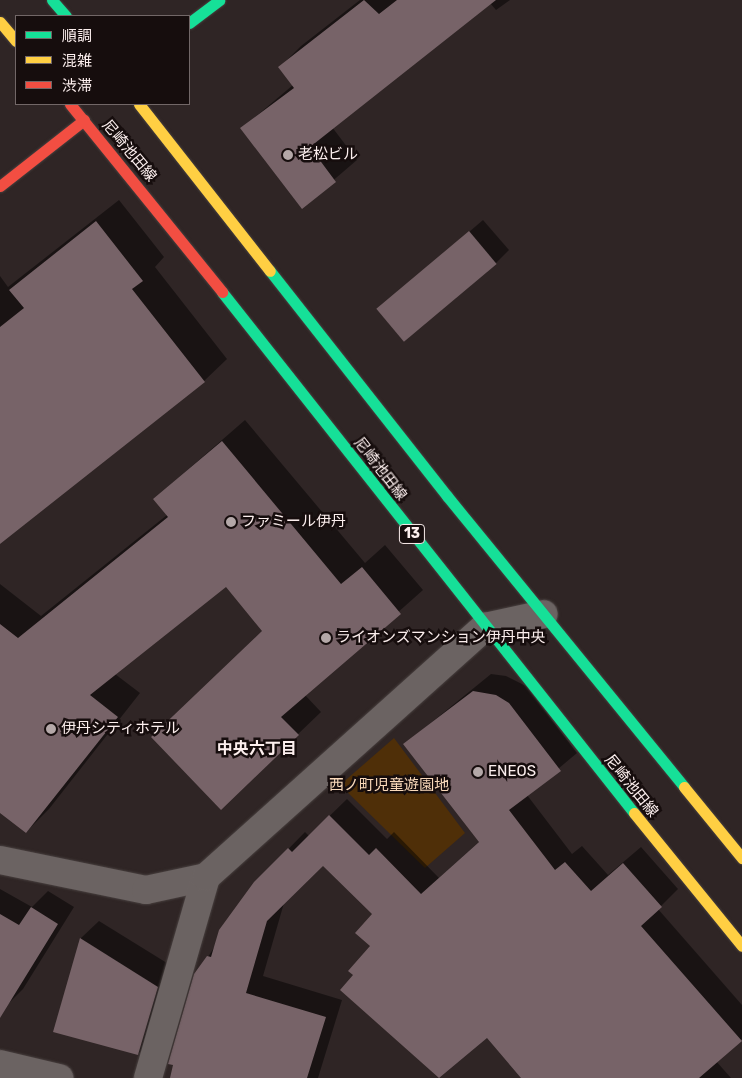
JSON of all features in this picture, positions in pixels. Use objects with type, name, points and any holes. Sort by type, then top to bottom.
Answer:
[{"type":"main road","points":[[52,0],[65,15]]},
{"type":"main road","points":[[190,22],[219,0]]},
{"type":"main road","points":[[0,22],[15,41]]},
{"type":"main road","name":"尼崎池田線","points":[[71,105],[123,166],[485,627],[742,946]]},
{"type":"main road","points":[[140,105],[447,496],[742,858]]},
{"type":"main road","points":[[0,186],[84,120],[94,109]]},
{"type":"street","points":[[0,860],[146,890],[206,877],[485,627],[544,614]]},
{"type":"street","points":[[148,1078],[206,877]]},
{"type":"street","points":[[0,1064],[60,1078]]},
{"type":"green space","name":"西ノ町児童遊園地","points":[[394,738],[465,833],[425,868],[340,785]]},
{"type":"building","points":[[364,0],[379,14],[397,0],[496,0],[310,147],[336,182],[302,209],[240,128],[294,88],[278,67]]},
{"type":"building","points":[[96,221],[143,281],[132,289],[205,382],[0,544],[0,327],[24,308],[9,290]]},
{"type":"building","points":[[469,231],[497,264],[404,342],[376,309]]},
{"type":"building","points":[[222,441],[341,584],[362,567],[401,614],[281,717],[299,735],[221,810],[151,737],[262,631],[226,587],[90,695],[118,717],[26,833],[0,813],[0,624],[18,638],[168,517],[153,499]]},
{"type":"building","points":[[473,691],[496,695],[509,703],[561,771],[509,810],[555,870],[565,862],[591,891],[623,863],[662,907],[641,926],[742,1041],[699,1078],[521,1078],[487,1038],[439,1078],[340,990],[353,975],[348,971],[370,946],[355,933],[372,914],[323,866],[267,921],[246,993],[326,1017],[307,1078],[170,1078],[173,1065],[168,1064],[194,974],[207,956],[211,957],[219,930],[254,882],[288,848],[292,852],[329,815],[369,855],[376,848],[421,894],[479,842],[403,744]]},
{"type":"building","points":[[31,907],[58,924],[0,1018],[0,914],[19,925]]},
{"type":"building","points":[[80,938],[158,987],[138,1055],[53,1032]]},
{"type":"traffic: fast","points":[[52,0],[65,15]]},
{"type":"traffic: fast","points":[[190,22],[219,0]]},
{"type":"traffic: fast","points":[[270,271],[447,496],[684,787]]},
{"type":"traffic: fast","points":[[222,292],[634,813]]},
{"type":"traffic: slow","points":[[0,22],[15,40]]},
{"type":"traffic: slow","points":[[140,105],[270,271]]},
{"type":"traffic: slow","points":[[684,787],[742,858]]},
{"type":"traffic: slow","points":[[634,813],[742,946]]},
{"type":"traffic: jam","points":[[71,105],[222,292]]},
{"type":"traffic: jam","points":[[0,186],[84,120]]},
{"type":"place","name":"老松ビル","points":[[288,155]]},
{"type":"place","name":"ファミール伊丹","points":[[231,522]]},
{"type":"place","name":"ライオンズマンション伊丹中央","points":[[326,638]]},
{"type":"place","name":"伊丹シティホテル","points":[[51,729]]},
{"type":"place","name":"ENEOS","points":[[478,772]]},
{"type":"district","name":"中央六丁目","points":[[257,749]]}]
